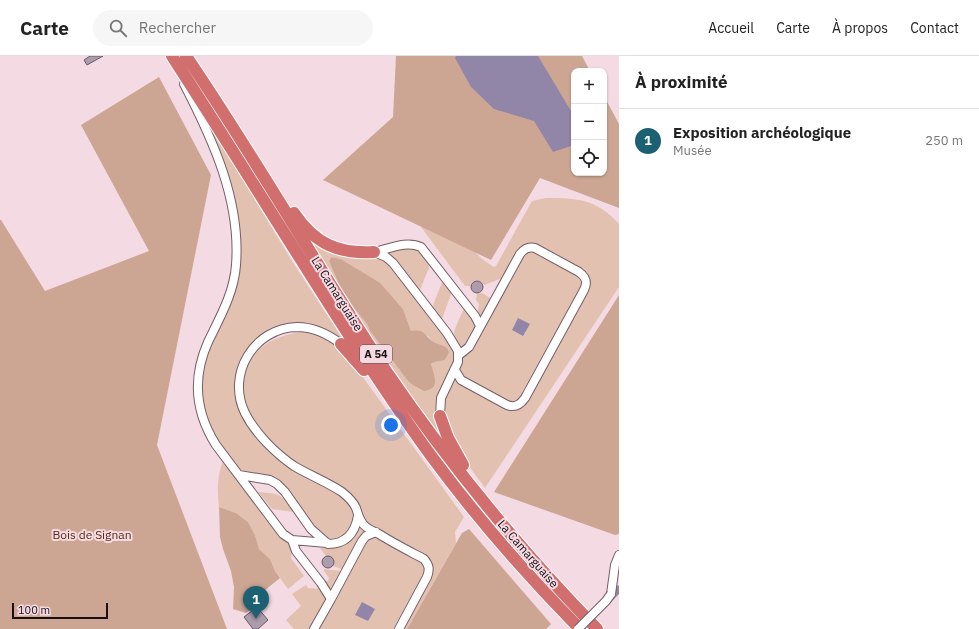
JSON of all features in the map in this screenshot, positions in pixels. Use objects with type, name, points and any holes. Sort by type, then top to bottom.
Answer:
[{"type":"highway","points":[[168,56],[179,73]]},
{"type":"highway","name":"La Camarguaise","points":[[172,56],[324,296],[409,425],[456,488],[499,540],[534,581],[579,629]]},
{"type":"highway","name":"La Camarguaise","points":[[186,56],[386,371],[462,476],[507,531],[597,629]]},
{"type":"highway","points":[[215,101],[248,144],[295,216],[309,232],[322,242],[339,250],[374,252]]},
{"type":"highway","points":[[341,344],[358,362],[409,425]]},
{"type":"highway","points":[[440,416],[448,438],[471,478],[541,569]]},
{"type":"street","points":[[179,73],[202,118],[215,149],[229,191],[235,223],[237,253],[233,286],[225,308],[203,355],[198,373],[197,390],[202,416],[209,434],[222,455],[239,475],[283,534],[292,540],[336,544],[349,536],[354,529],[358,516]]},
{"type":"street","points":[[374,252],[407,244],[414,244],[421,247],[475,316],[480,326]]},
{"type":"street","points":[[455,370],[461,380],[510,406],[518,405],[525,398],[584,290],[586,284],[584,277],[579,272],[538,249],[532,247],[526,248],[520,254],[469,347],[459,355]]},
{"type":"street","points":[[374,252],[386,257],[393,264],[447,333],[457,349],[459,355],[455,370],[441,398],[440,416]]},
{"type":"street","points":[[341,344],[329,336],[311,329],[296,327],[272,333],[256,344],[247,355],[240,372],[239,392],[245,412],[270,446],[293,465],[342,492],[354,504],[358,516],[366,526],[424,559],[429,567],[427,577],[399,629]]},
{"type":"street","points":[[239,475],[270,480],[277,484],[289,498],[311,530],[328,544]]},
{"type":"street","points":[[314,629],[362,541],[366,536],[376,532]]},
{"type":"street","points":[[292,540],[296,551],[321,582],[331,599]]},
{"type":"street","points":[[579,629],[611,594],[615,565],[619,555]]},
{"type":"shaded area","points":[[456,56],[538,56],[571,111],[571,146],[553,152],[534,121],[494,109],[471,87],[455,58]]},
{"type":"shaded area","points":[[211,127],[292,261],[344,341],[332,332],[313,326],[291,325],[271,330],[259,337],[249,346],[239,364],[236,377],[236,396],[238,404],[246,420],[274,456],[284,465],[338,495],[350,506],[353,519],[343,539],[331,541],[322,536],[277,480],[272,476],[241,470],[238,468],[219,445],[203,415],[201,377],[207,352],[227,310],[238,271],[222,159],[210,128]]},
{"type":"shaded area","points":[[546,198],[586,202],[603,209],[619,224],[619,287],[485,488],[463,458],[444,414],[445,399],[455,376],[518,408],[588,281],[532,246],[503,280],[500,279],[484,285],[479,281],[475,281],[471,283],[470,286],[465,286],[421,227],[430,226],[460,237],[482,259],[494,267],[496,266],[532,201]]},
{"type":"shaded area","points":[[310,239],[386,260],[452,345],[456,359],[439,394],[443,439],[391,365],[358,315]],"holes":[[[331,257],[341,259],[354,267],[393,298],[403,309],[411,331],[428,336],[432,341],[447,348],[445,360],[435,362],[408,381],[354,308],[329,261]]]},
{"type":"shaded area","points":[[407,247],[418,249],[428,262],[429,268],[418,292],[385,253]]},
{"type":"shaded area","points":[[531,249],[579,275],[584,282],[580,294],[577,293],[522,392],[524,394],[520,400],[512,404],[462,378],[459,371],[464,354],[522,255]]},
{"type":"shaded area","points":[[443,280],[450,289],[451,294],[442,319],[440,320],[435,313],[433,305]]},
{"type":"shaded area","points":[[482,293],[492,299],[481,322],[477,315],[479,304],[476,300],[477,294]]},
{"type":"shaded area","points":[[464,308],[474,320],[477,328],[465,350],[456,342],[454,331]]},
{"type":"shaded area","points":[[518,318],[530,324],[523,336],[512,330]]},
{"type":"shaded area","points":[[302,332],[328,340],[349,358],[464,517],[455,532],[456,543],[407,629],[401,629],[431,565],[367,525],[360,510],[289,458],[268,439],[255,424],[246,407],[243,398],[243,385],[249,363],[253,356],[265,345],[279,337]]},
{"type":"shaded area","points":[[224,459],[251,496],[265,519],[291,546],[291,558],[304,576],[288,589],[275,571],[270,559],[259,549],[255,535],[248,522],[236,513],[219,507],[218,483]]},
{"type":"shaded area","points":[[258,492],[276,494],[286,501],[294,512],[272,509]]},
{"type":"shaded area","points":[[360,524],[370,532],[350,559],[348,558],[342,569],[333,566],[333,559],[330,556],[326,556],[320,548],[340,546],[350,541]]},
{"type":"shaded area","points":[[374,535],[420,560],[426,566],[424,578],[422,578],[393,629],[319,629],[364,546],[362,545],[368,538]]},
{"type":"shaded area","points":[[324,569],[341,571],[336,579],[337,583],[331,594],[323,581],[328,581],[329,578]]},
{"type":"shaded area","points":[[306,585],[308,588],[323,589],[327,598],[313,629],[294,629],[286,620],[301,606],[292,594]]},
{"type":"shaded area","points":[[362,602],[375,609],[368,621],[355,615]]},
{"type":"green space","points":[[396,56],[582,56],[588,68],[571,68],[571,176],[607,176],[607,102],[619,124],[619,208],[540,178],[491,260],[323,180],[393,117]]},
{"type":"green space","name":"Bois de Signan","points":[[159,77],[211,175],[157,445],[227,629],[0,629],[0,220],[45,291],[149,251],[81,125]]},
{"type":"green space","points":[[331,257],[341,259],[380,283],[403,309],[411,331],[421,331],[432,341],[447,348],[449,352],[445,360],[431,364],[435,377],[433,388],[424,391],[408,381],[370,331],[367,324],[354,308],[339,284],[329,261]]},
{"type":"green space","points":[[619,295],[619,534],[615,535],[494,492]]},
{"type":"green space","points":[[219,507],[236,513],[248,522],[255,535],[259,549],[270,559],[280,578],[254,599],[258,605],[246,613],[233,609],[234,587],[231,571],[220,537]]},
{"type":"green space","points":[[469,529],[551,624],[546,629],[407,629],[462,533]]},
{"type":"building","points":[[90,56],[103,56],[87,65],[84,60]]},
{"type":"building","points":[[475,281],[479,281],[483,287],[479,293],[475,293],[471,289],[471,285]]},
{"type":"building","points":[[326,556],[330,556],[334,562],[330,568],[326,568],[322,564],[322,560]]},
{"type":"building","points":[[257,607],[268,620],[258,629],[253,629],[244,617]]},
{"type":"waterway","points":[[609,599],[619,589]]},
{"type":"place","name":"Exposition archéologique","points":[[256,619]]}]
